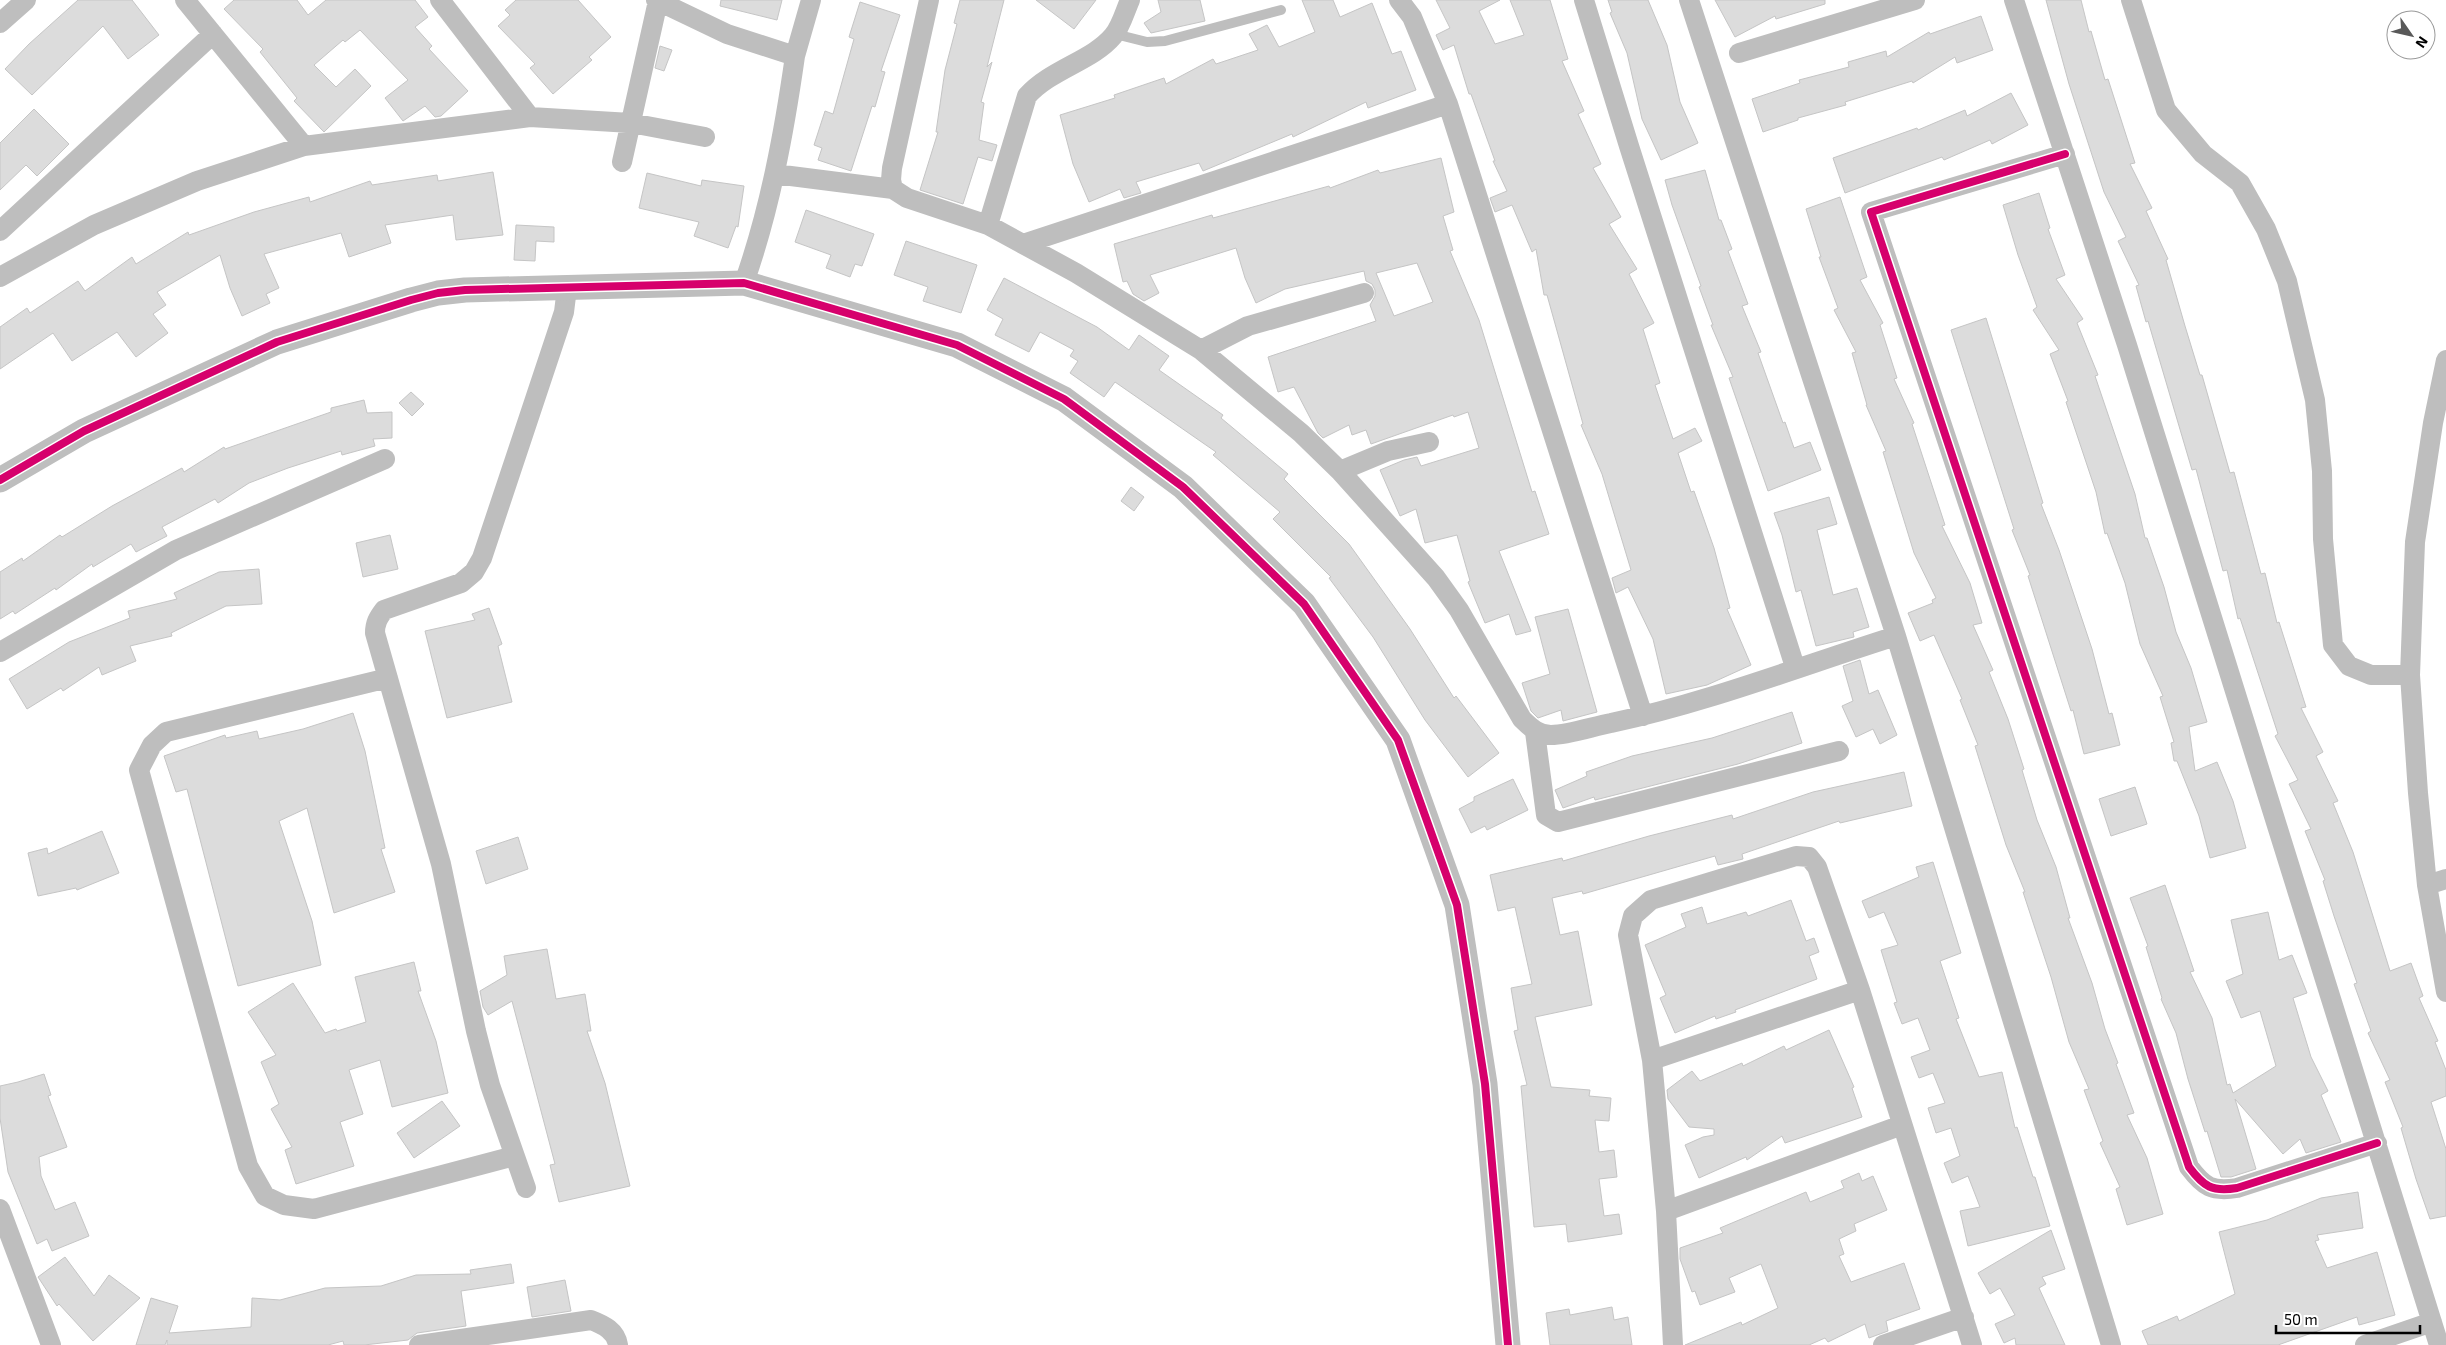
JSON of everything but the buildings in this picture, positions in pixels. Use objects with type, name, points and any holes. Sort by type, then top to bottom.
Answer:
[{"type":"street","points":[[0,23],[26,0]]},
{"type":"street","points":[[185,0],[304,146]]},
{"type":"street","points":[[440,0],[530,117]]},
{"type":"street","points":[[622,162],[657,0],[727,34],[794,56]]},
{"type":"street","points":[[744,283],[775,174],[784,133],[794,56],[811,0]]},
{"type":"street","points":[[893,189],[891,180],[892,168],[928,0]]},
{"type":"street","points":[[988,225],[1027,96],[1039,83],[1105,44],[1115,34],[1130,0]]},
{"type":"street","points":[[1399,0],[1412,17],[1448,104],[1643,716]]},
{"type":"street","points":[[1584,0],[1795,667]]},
{"type":"street","points":[[1689,0],[1896,636],[2111,1345]]},
{"type":"street","points":[[1739,53],[1915,0]]},
{"type":"street","points":[[2014,0],[2127,345],[2439,1345]]},
{"type":"street","points":[[2131,0],[2166,110],[2203,154],[2240,183],[2266,228],[2287,281],[2315,400],[2322,471],[2323,540],[2334,645],[2349,666],[2371,675],[2410,675]]},
{"type":"street","points":[[0,231],[213,34]]},
{"type":"street","points":[[1022,244],[1448,104]]},
{"type":"street","points":[[0,277],[94,225],[197,181],[304,146],[530,117],[631,123],[705,136]]},
{"type":"street","points":[[2064,154],[1871,212],[2189,1167],[2201,1183],[2220,1191],[2237,1188],[2377,1143]]},
{"type":"street","points":[[775,174],[893,189],[907,198],[988,225],[1076,273],[1201,350],[1301,433],[1340,470],[1436,578],[1459,610],[1522,719],[1535,732],[1552,735],[1643,716],[1718,696],[1795,667],[1896,636]]},
{"type":"street","points":[[0,480],[84,431],[277,342],[438,293],[744,283],[957,345],[1064,399],[1183,487],[1304,604],[1398,740],[1457,905],[1485,1084],[1508,1345]]},
{"type":"street","points":[[526,1188],[490,1085],[476,1031],[441,864],[376,633],[378,617],[384,610],[461,583],[474,572],[482,558],[564,312],[567,288]]},
{"type":"street","points":[[1201,350],[1248,326],[1364,293]]},
{"type":"street","points":[[2446,360],[2433,423],[2415,542],[2410,675],[2418,793],[2427,885],[2446,992]]},
{"type":"street","points":[[1340,470],[1388,451],[1429,442]]},
{"type":"street","points":[[0,652],[176,550],[385,459]]},
{"type":"street","points":[[388,678],[166,732],[152,745],[139,770],[248,1166],[264,1196],[284,1205],[314,1209],[514,1156]]},
{"type":"street","points":[[1535,732],[1546,815],[1558,822],[1839,751]]},
{"type":"street","points":[[1672,1345],[1666,1211],[1652,1060],[1628,935],[1633,916],[1651,900],[1796,856],[1808,857],[1816,867],[1860,990],[1972,1345]]},
{"type":"street","points":[[2427,885],[2446,879]]},
{"type":"street","points":[[1652,1060],[1860,990]]},
{"type":"street","points":[[1666,1211],[1902,1125]]},
{"type":"street","points":[[0,1209],[51,1345]]},
{"type":"street","points":[[1883,1345],[1964,1317]]},
{"type":"street","points":[[419,1345],[591,1320],[604,1325],[617,1337],[618,1345]]},
{"type":"street","points":[[2365,1345],[2432,1322]]},
{"type":"lane","points":[[1115,34],[1147,42],[1165,41],[1281,10]]},
{"type":"cycle path","points":[[2065,154],[1871,212],[2189,1167],[2199,1179],[2209,1186],[2221,1189],[2237,1188],[2377,1143]]},
{"type":"cycle path","points":[[0,480],[84,431],[277,342],[411,300],[438,293],[465,290],[744,283],[957,345],[1064,399],[1183,487],[1304,604],[1398,740],[1457,905],[1485,1084],[1508,1345]]}]
